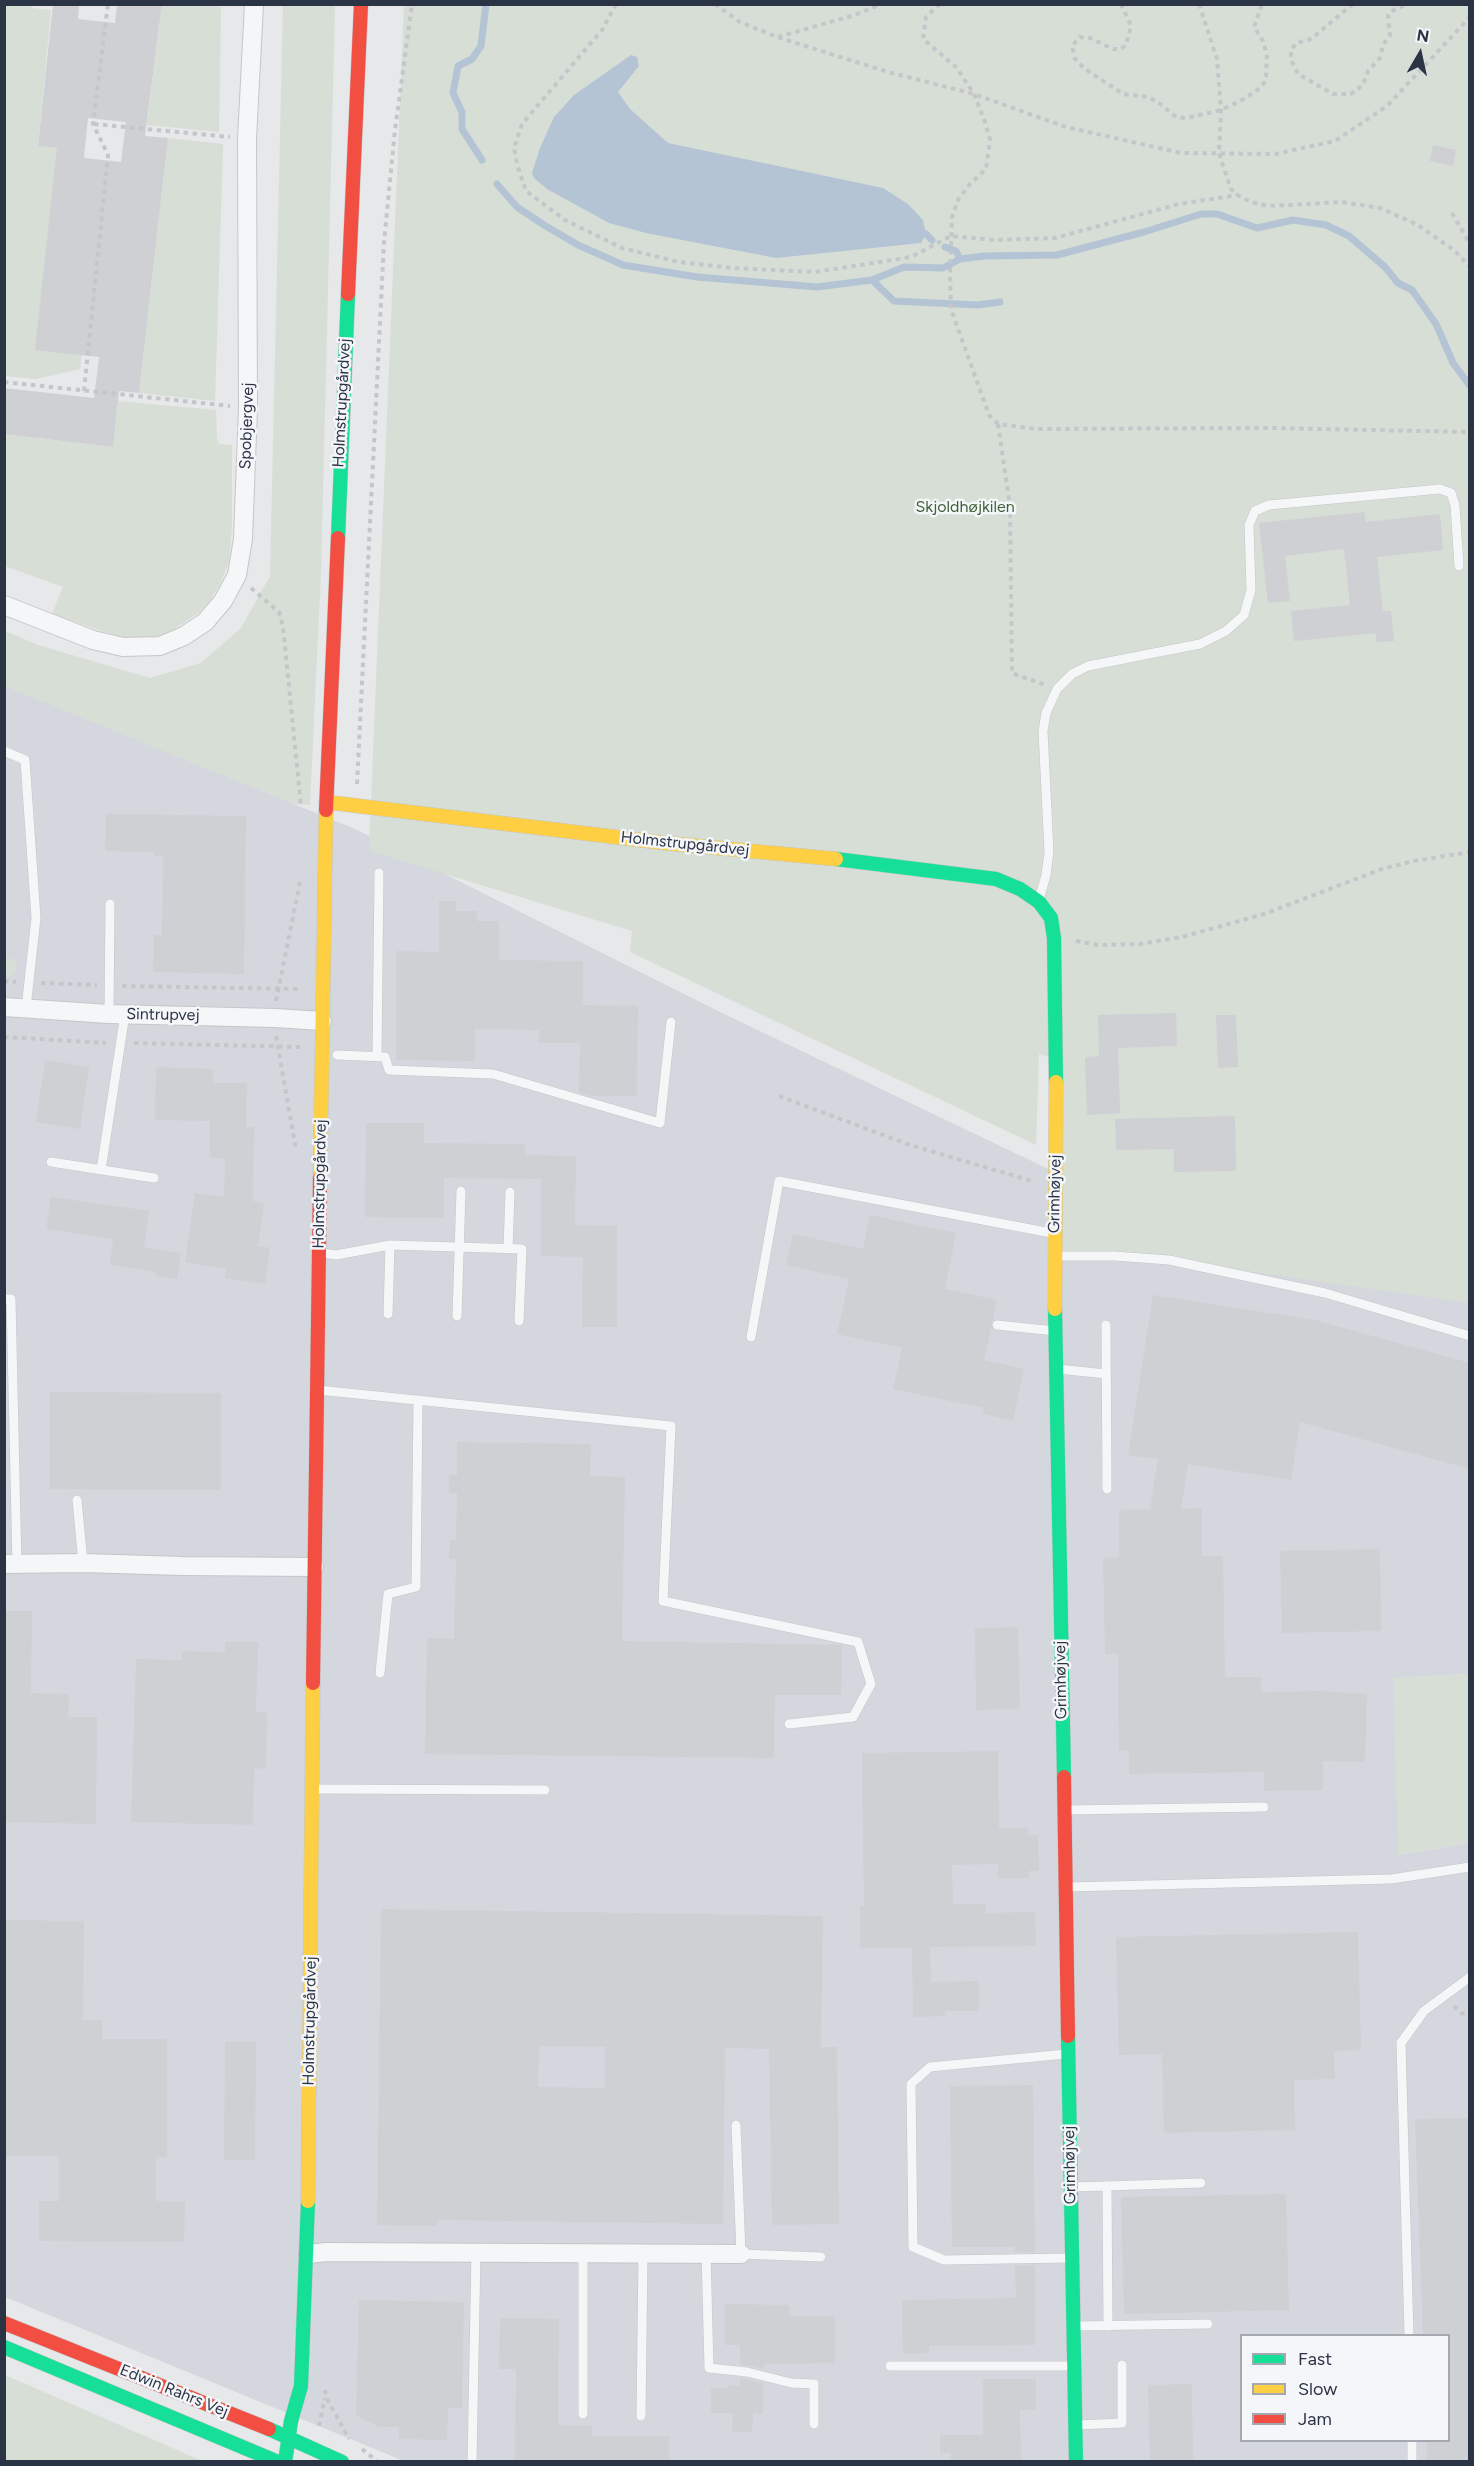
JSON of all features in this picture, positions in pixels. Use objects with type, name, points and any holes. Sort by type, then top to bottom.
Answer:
[{"type":"street","name":"Spobjergvej","points":[[4,605],[93,640],[123,647],[160,646],[184,636],[205,621],[223,601],[237,575],[243,539],[248,408],[247,139],[254,4]]},
{"type":"street","name":"Holmstrupgårdvej","points":[[285,2462],[291,2421],[301,2386],[308,2254],[314,1567],[326,802],[361,4]]},
{"type":"street","name":"Holmstrupgårdvej","points":[[326,802],[654,842],[820,857],[957,873],[996,879],[1039,902]]},
{"type":"street","name":"Grimhøjvej","points":[[1039,902],[1051,918],[1054,938],[1055,1331],[1076,2462]]},
{"type":"street","name":"Sintrupvej","points":[[4,1007],[117,1014],[322,1021]]},
{"type":"street","points":[[11,1565],[83,1563],[314,1567]]},
{"type":"street","points":[[308,2254],[326,2252],[741,2254]]},
{"type":"street","name":"Edwin Rahrs Vej","points":[[4,2323],[256,2443],[278,2462]]},
{"type":"street","name":"Edwin Rahrs Vej","points":[[4,2347],[256,2443],[289,2437],[342,2462]]},
{"type":"lane","points":[[1039,902],[1049,852],[1044,731],[1046,712],[1057,689],[1072,674],[1088,666],[1200,644],[1226,631],[1244,615],[1251,590],[1249,525],[1255,511],[1269,505],[1440,489],[1451,493],[1455,505],[1459,566]]},
{"type":"lane","points":[[4,751],[25,760],[36,918],[26,1008]]},
{"type":"lane","points":[[377,1057],[379,873]]},
{"type":"lane","points":[[101,1170],[120,1043],[117,1014],[109,986],[110,904]]},
{"type":"lane","points":[[337,1055],[385,1057],[389,1070],[493,1074],[660,1123],[670,1022]]},
{"type":"lane","points":[[51,1162],[154,1178]]},
{"type":"lane","points":[[750,1337],[779,1181],[1054,1234]]},
{"type":"lane","points":[[457,1316],[461,1191]]},
{"type":"lane","points":[[508,1249],[510,1192]]},
{"type":"lane","points":[[319,1253],[336,1255],[390,1245],[522,1249],[519,1321]]},
{"type":"lane","points":[[388,1314],[390,1245]]},
{"type":"lane","points":[[1054,1256],[1114,1256],[1169,1260],[1325,1293],[1470,1336]]},
{"type":"lane","points":[[4,1299],[11,1299],[11,1565]]},
{"type":"lane","points":[[997,1325],[1055,1331]]},
{"type":"lane","points":[[1106,1325],[1107,1489]]},
{"type":"lane","points":[[1056,1369],[1106,1374]]},
{"type":"lane","points":[[318,1390],[671,1426],[663,1601],[858,1642],[871,1684],[853,1717],[789,1724]]},
{"type":"lane","points":[[380,1673],[388,1594],[416,1587],[418,1400]]},
{"type":"lane","points":[[77,1500],[83,1563]]},
{"type":"lane","points":[[312,1789],[545,1790]]},
{"type":"lane","points":[[1064,1810],[1264,1807]]},
{"type":"lane","points":[[1065,1887],[1391,1879],[1470,1867]]},
{"type":"lane","points":[[1409,2334],[1401,2043],[1424,2011],[1470,1977]]},
{"type":"lane","points":[[1068,2054],[930,2067],[911,2084],[913,2247],[944,2260],[1072,2258]]},
{"type":"lane","points":[[736,2125],[741,2254],[820,2257]]},
{"type":"lane","points":[[1071,2187],[1202,2183]]},
{"type":"lane","points":[[1107,2186],[1108,2326]]},
{"type":"lane","points":[[472,2462],[476,2252]]},
{"type":"lane","points":[[583,2253],[583,2414]]},
{"type":"lane","points":[[641,2416],[642,2253]]},
{"type":"lane","points":[[706,2253],[709,2368],[747,2372],[791,2383],[814,2384],[814,2424]]},
{"type":"lane","points":[[1073,2326],[1208,2324]]},
{"type":"lane","points":[[1075,2425],[1122,2423],[1122,2365]]},
{"type":"lane","points":[[890,2366],[1074,2366]]},
{"type":"lane","points":[[1412,2442],[1412,2462]]},
{"type":"path","points":[[84,391],[108,154],[93,124],[108,4]]},
{"type":"path","points":[[356,805],[384,242],[395,130],[412,4]]},
{"type":"path","points":[[616,4],[602,30],[522,124],[514,148],[526,191],[565,220],[622,248],[679,262],[732,268],[815,272],[911,257],[951,236],[995,240],[1055,238],[1179,204],[1238,195]]},
{"type":"path","points":[[714,4],[740,22],[777,37],[888,72],[974,94],[1076,130],[1181,153],[1219,154],[1275,154],[1335,141],[1387,106],[1470,16]]},
{"type":"path","points":[[777,37],[855,15],[882,4]]},
{"type":"path","points":[[940,4],[926,17],[923,39],[956,67],[974,94],[990,140],[986,169],[970,184],[958,200],[952,217],[951,309],[989,415],[998,424],[1010,506],[1012,673],[1057,689]]},
{"type":"path","points":[[1121,4],[1131,26],[1126,45],[1121,49],[1113,49],[1090,38],[1080,37],[1072,46],[1075,59],[1084,69],[1123,94],[1148,98],[1159,103],[1176,117],[1186,118],[1221,110],[1260,88],[1266,77],[1267,56],[1263,41],[1254,27],[1262,4]]},
{"type":"path","points":[[1198,4],[1217,59],[1221,110],[1219,154],[1231,189],[1251,202],[1268,206],[1342,202],[1380,208],[1418,225],[1455,251],[1470,267]]},
{"type":"path","points":[[1353,4],[1311,39],[1296,43],[1291,51],[1291,60],[1298,74],[1333,94],[1351,94],[1364,85],[1368,70],[1380,58],[1383,45],[1390,35],[1388,16],[1390,12],[1407,4]]},
{"type":"path","points":[[93,124],[247,139]]},
{"type":"path","points":[[1452,213],[1470,244]]},
{"type":"path","points":[[4,382],[248,408]]},
{"type":"path","points":[[998,424],[1036,429],[1271,428],[1470,432]]},
{"type":"path","points":[[237,575],[279,612],[283,627],[302,815]]},
{"type":"path","points":[[1054,938],[1098,945],[1140,944],[1182,937],[1264,914],[1382,869],[1470,852]]},
{"type":"path","points":[[296,1152],[277,1046],[275,1018],[278,988],[300,881]]},
{"type":"path","points":[[4,981],[109,986],[278,988]]},
{"type":"path","points":[[4,1037],[120,1043],[298,1046],[322,1054]]},
{"type":"path","points":[[779,1096],[910,1145],[1056,1188]]},
{"type":"shaded area","points":[[4,685],[355,829],[718,1011],[1063,1176],[1469,1274],[1469,1674],[1393,1678],[1399,1855],[1469,1843],[1469,2461],[404,2461],[5,2297]]},
{"type":"green space","points":[[5,5],[32,5],[32,8],[51,10],[38,146],[57,148],[82,355],[80,369],[36,379],[5,376]]},
{"type":"green space","points":[[162,5],[221,7],[219,132],[147,125]]},
{"type":"green space","points":[[283,5],[335,5],[321,572],[310,805],[294,804],[4,686],[5,631],[38,645],[150,678],[201,663],[241,628],[270,576]]},
{"type":"green space","name":"Skjoldhøjkilen","points":[[404,5],[1469,5],[1469,1303],[1169,1260],[1054,1256],[1056,1059],[1039,1054],[1036,1145],[630,952],[632,931],[369,851]]},
{"type":"green space","points":[[168,138],[223,144],[215,401],[139,393]]},
{"type":"green space","points":[[118,401],[216,410],[219,444],[232,445],[232,526],[229,562],[220,584],[209,602],[198,613],[167,634],[146,638],[120,637],[52,614],[63,587],[5,566],[4,434],[113,447]]},
{"type":"green space","points":[[5,958],[17,960],[16,973],[5,979]]},
{"type":"green space","points":[[1469,1674],[1469,1843],[1398,1855],[1393,1678]]},
{"type":"green space","points":[[5,2375],[202,2461],[5,2461]]},
{"type":"water","points":[[631,55],[637,57],[639,66],[618,92],[630,109],[668,143],[883,188],[908,204],[923,220],[926,234],[921,243],[776,258],[646,233],[609,223],[547,189],[534,178],[532,173],[554,117],[574,95]]},
{"type":"building","points":[[53,4],[79,4],[78,19],[115,23],[117,4],[162,4],[145,136],[168,138],[139,393],[119,391],[113,447],[4,434],[4,388],[94,398],[99,357],[35,350],[57,148],[38,146]],"holes":[[[88,118],[126,122],[121,162],[84,158]]]},
{"type":"building","points":[[1433,145],[1456,150],[1453,166],[1430,161]]},
{"type":"building","points":[[1364,512],[1366,522],[1440,514],[1443,550],[1377,557],[1383,611],[1391,611],[1394,641],[1376,642],[1376,633],[1294,641],[1291,611],[1350,605],[1344,549],[1285,556],[1290,601],[1268,603],[1259,523]]},
{"type":"building","points":[[106,814],[246,816],[244,974],[153,972],[154,935],[162,935],[163,856],[154,856],[154,852],[105,851]]},
{"type":"building","points":[[439,901],[456,901],[456,911],[477,911],[477,921],[499,921],[499,960],[583,961],[583,1005],[638,1006],[637,1096],[591,1096],[579,1092],[580,1043],[539,1043],[539,1030],[475,1029],[475,1061],[396,1060],[396,951],[439,952]]},
{"type":"building","points":[[1176,1013],[1177,1046],[1118,1048],[1120,1113],[1087,1115],[1085,1057],[1099,1056],[1098,1015]]},
{"type":"building","points":[[1216,1015],[1236,1015],[1238,1067],[1218,1068]]},
{"type":"building","points":[[45,1060],[89,1067],[80,1129],[36,1122]]},
{"type":"building","points":[[156,1067],[213,1069],[213,1083],[247,1083],[246,1127],[254,1127],[253,1201],[264,1203],[258,1246],[270,1248],[265,1284],[225,1278],[226,1269],[185,1262],[195,1193],[224,1197],[225,1158],[210,1158],[210,1121],[155,1120]]},
{"type":"building","points":[[1235,1116],[1236,1171],[1174,1172],[1174,1149],[1116,1150],[1115,1119]]},
{"type":"building","points":[[366,1123],[424,1123],[424,1143],[525,1144],[525,1155],[576,1156],[575,1225],[617,1226],[617,1327],[582,1327],[583,1257],[541,1256],[541,1179],[444,1178],[444,1218],[365,1217]]},
{"type":"building","points":[[51,1197],[149,1211],[144,1247],[181,1253],[177,1279],[155,1276],[156,1272],[110,1265],[113,1239],[46,1229]]},
{"type":"building","points":[[870,1215],[956,1233],[945,1289],[997,1300],[984,1360],[1024,1369],[1013,1421],[983,1414],[984,1408],[893,1389],[902,1348],[837,1334],[849,1279],[786,1265],[793,1234],[863,1249]]},
{"type":"building","points":[[1153,1295],[1315,1320],[1470,1363],[1470,1469],[1300,1422],[1291,1480],[1188,1464],[1181,1509],[1202,1508],[1202,1556],[1223,1556],[1225,1677],[1261,1677],[1261,1692],[1321,1691],[1367,1694],[1365,1762],[1323,1761],[1323,1790],[1264,1791],[1264,1772],[1129,1774],[1129,1751],[1119,1750],[1118,1654],[1105,1654],[1103,1558],[1119,1557],[1119,1510],[1150,1509],[1158,1459],[1128,1455]]},
{"type":"building","points":[[50,1392],[221,1393],[221,1490],[50,1489]]},
{"type":"building","points":[[457,1442],[591,1444],[590,1476],[625,1477],[622,1641],[842,1645],[841,1695],[775,1695],[774,1758],[425,1754],[427,1638],[454,1639],[456,1559],[449,1559],[450,1540],[456,1540],[457,1493],[449,1493],[449,1475],[457,1475]]},
{"type":"building","points":[[1380,1549],[1381,1631],[1282,1633],[1280,1551]]},
{"type":"building","points":[[4,1611],[32,1611],[31,1693],[69,1694],[68,1717],[97,1717],[96,1824],[4,1822]]},
{"type":"building","points":[[1018,1627],[1020,1709],[976,1710],[975,1628]]},
{"type":"building","points":[[225,1642],[258,1642],[256,1712],[267,1713],[266,1769],[254,1768],[253,1825],[131,1822],[136,1659],[182,1660],[182,1651],[225,1652]]},
{"type":"building","points":[[998,1751],[999,1828],[1028,1828],[1028,1836],[1038,1835],[1039,1871],[1029,1871],[1029,1878],[998,1878],[998,1864],[952,1865],[953,1904],[986,1904],[986,1913],[1035,1912],[1036,1946],[930,1947],[931,1982],[979,1981],[979,2011],[945,2011],[945,2016],[913,2017],[912,1948],[860,1948],[860,1906],[864,1906],[862,1753]]},
{"type":"building","points":[[381,1909],[823,1916],[821,2047],[837,2047],[839,2224],[772,2225],[769,2049],[725,2048],[723,2224],[437,2220],[437,2226],[377,2225]],"holes":[[[539,2046],[605,2047],[605,2088],[538,2087]]]},
{"type":"building","points":[[4,1920],[84,1921],[83,2020],[102,2020],[102,2039],[167,2039],[167,2157],[156,2157],[156,2201],[185,2202],[184,2242],[39,2241],[39,2201],[59,2201],[59,2156],[4,2156]]},
{"type":"building","points":[[1358,1932],[1361,2050],[1334,2051],[1335,2079],[1294,2080],[1295,2130],[1164,2133],[1162,2054],[1119,2055],[1116,1937]]},
{"type":"building","points":[[225,2042],[256,2042],[255,2160],[224,2160]]},
{"type":"building","points":[[1033,2085],[1035,2252],[1015,2252],[1015,2247],[952,2247],[950,2086]]},
{"type":"building","points":[[1470,2118],[1470,2462],[1427,2462],[1427,2442],[1450,2442],[1450,2334],[1423,2334],[1415,2119]]},
{"type":"building","points":[[1286,2194],[1289,2310],[1124,2314],[1121,2197]]},
{"type":"building","points":[[1035,2265],[1035,2345],[929,2346],[929,2353],[903,2354],[902,2300],[1016,2298],[1015,2266]]},
{"type":"building","points":[[359,2300],[464,2302],[462,2408],[448,2408],[447,2440],[399,2439],[399,2427],[379,2427],[356,2415]]},
{"type":"building","points":[[725,2304],[789,2305],[789,2316],[835,2316],[835,2363],[764,2364],[764,2369],[740,2364],[740,2345],[725,2345]]},
{"type":"building","points":[[500,2318],[559,2319],[558,2425],[592,2426],[592,2436],[669,2436],[669,2462],[515,2462],[516,2369],[499,2369]]},
{"type":"building","points":[[740,2378],[763,2383],[763,2414],[753,2413],[752,2432],[732,2432],[733,2413],[711,2413],[711,2388],[728,2388],[728,2385],[740,2386]]},
{"type":"building","points":[[983,2379],[1036,2379],[1036,2410],[1020,2410],[1021,2462],[951,2462],[951,2453],[940,2453],[940,2435],[983,2435]]},
{"type":"building","points":[[1192,2384],[1193,2461],[1150,2462],[1148,2385]]},
{"type":"waterway","points":[[482,160],[462,129],[462,112],[453,93],[458,66],[472,59],[481,46],[486,4]]},
{"type":"waterway","points":[[497,184],[517,207],[544,225],[578,245],[623,265],[697,277],[817,287],[872,280],[904,267],[943,268],[960,259],[985,256],[1057,255],[1201,214],[1217,214],[1257,228],[1293,220],[1326,225],[1349,236],[1385,267],[1398,283],[1412,290],[1436,324],[1453,363],[1470,386]]},
{"type":"waterway","points":[[926,234],[932,240]]},
{"type":"waterway","points":[[945,247],[956,251],[960,259]]},
{"type":"waterway","points":[[872,280],[894,301],[978,305],[1000,302]]},
{"type":"traffic: fast","points":[[338,538],[348,294]]},
{"type":"traffic: fast","points":[[836,859],[996,879],[1020,889],[1039,902],[1051,918],[1054,938],[1056,1082]]},
{"type":"traffic: fast","points":[[1055,1309],[1064,1777]]},
{"type":"traffic: fast","points":[[1068,2036],[1076,2462]]},
{"type":"traffic: fast","points":[[285,2462],[291,2421],[301,2386],[308,2201]]},
{"type":"traffic: fast","points":[[4,2347],[278,2462]]},
{"type":"traffic: fast","points":[[269,2429],[342,2462]]},
{"type":"traffic: slow","points":[[326,802],[665,843],[836,859]]},
{"type":"traffic: slow","points":[[320,1178],[326,810]]},
{"type":"traffic: slow","points":[[1055,1309],[1056,1082]]},
{"type":"traffic: slow","points":[[308,2201],[313,1683]]},
{"type":"traffic: jam","points":[[348,294],[361,4]]},
{"type":"traffic: jam","points":[[326,810],[338,538]]},
{"type":"traffic: jam","points":[[313,1683],[320,1178]]},
{"type":"traffic: jam","points":[[1064,1777],[1068,2036]]},
{"type":"traffic: jam","points":[[4,2323],[269,2429]]}]
